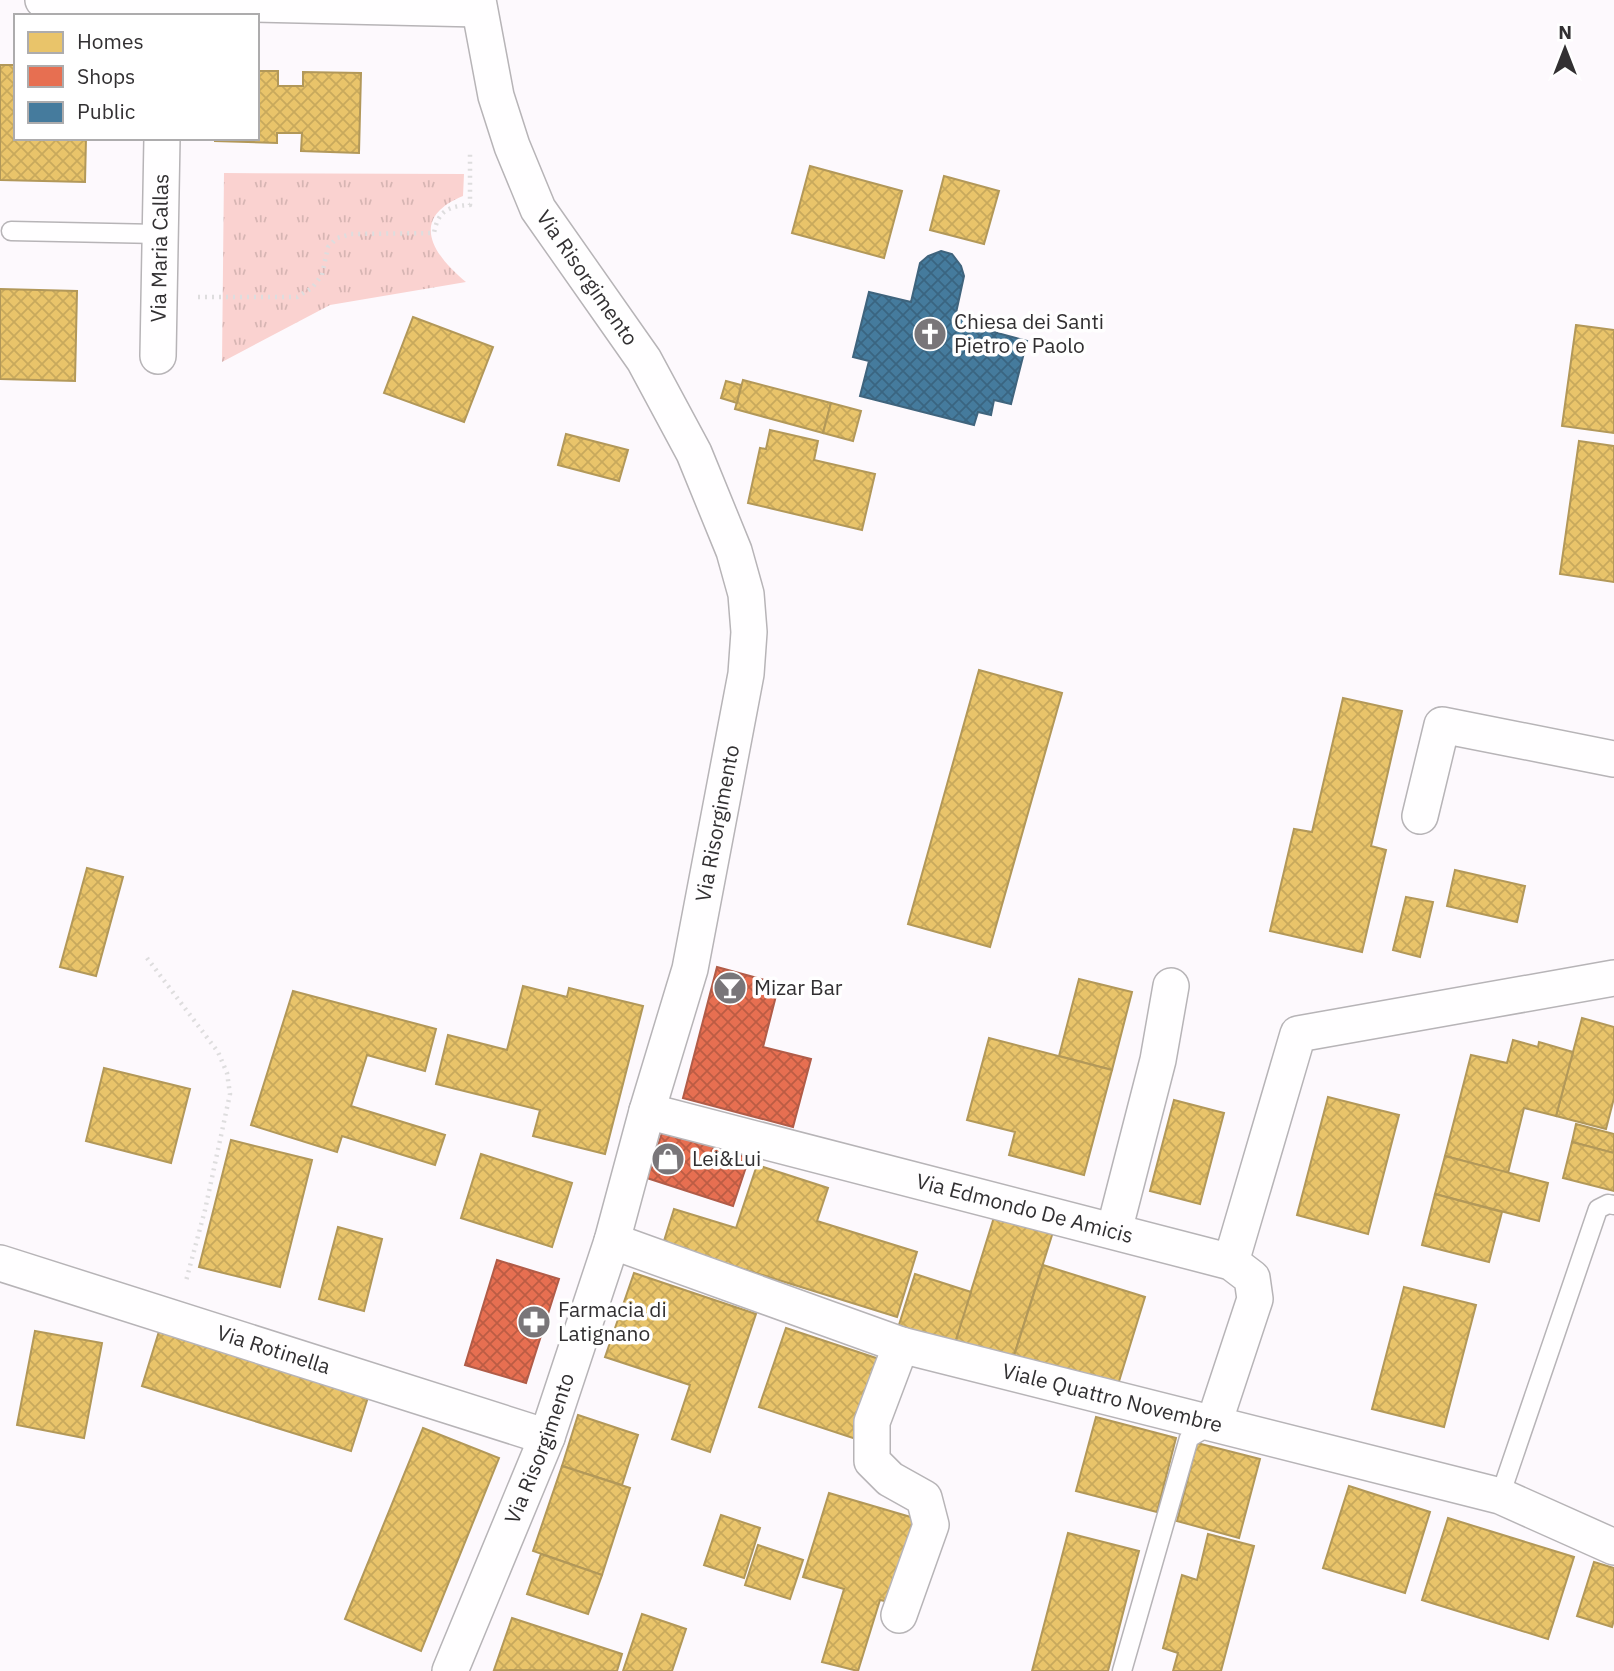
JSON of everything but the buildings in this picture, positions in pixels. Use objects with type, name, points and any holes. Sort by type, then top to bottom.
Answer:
[{"type":"street","points":[[43,0],[165,9],[478,4]]},
{"type":"street","name":"Via Risorgimento","points":[[450,1671],[547,1437],[612,1241],[693,956],[746,674],[749,632],[746,594],[734,551],[694,453],[644,360],[538,209],[512,146],[500,108],[478,4]]},
{"type":"street","name":"Via Maria Callas","points":[[158,356],[162,140]]},
{"type":"street","points":[[1420,816],[1442,725],[1614,759]]},
{"type":"street","points":[[1214,1423],[1255,1299],[1251,1278],[1231,1262],[1298,1034],[1614,978]]},
{"type":"street","points":[[1114,1231],[1158,1060],[1171,986]]},
{"type":"street","name":"Via Edmondo De Amicis","points":[[647,1111],[1231,1262]]},
{"type":"street","name":"Viale Quattro Novembre","points":[[612,1241],[901,1345],[1500,1496],[1614,1547]]},
{"type":"street","name":"Via Rotinella","points":[[0,1263],[547,1437]]},
{"type":"street","points":[[899,1615],[931,1525],[924,1498],[890,1479],[872,1461],[872,1422],[901,1345]]},
{"type":"lane","points":[[11,231],[159,234]]},
{"type":"lane","points":[[1500,1496],[1598,1209],[1608,1204],[1614,1205]]},
{"type":"lane","points":[[1122,1671],[1189,1438],[1214,1423]]},
{"type":"path","points":[[159,297],[297,297],[312,288],[322,275],[328,247],[337,238],[351,234],[434,233],[436,220],[447,209],[470,205],[470,150]]},
{"type":"path","points":[[147,958],[218,1052],[227,1073],[230,1094],[205,1210],[176,1319]]},
{"type":"green space","points":[[224,173],[464,174],[463,196],[446,205],[431,225],[436,248],[466,282],[330,305],[222,362]]},
{"type":"place","name":"Chiesa dei Santi Pietro e Paolo","points":[[930,334]]},
{"type":"place","name":"Mizar Bar","points":[[730,988]]},
{"type":"place","name":"Lei&Lui","points":[[668,1159]]},
{"type":"place","name":"Farmacia di Latignano","points":[[534,1322]]}]
